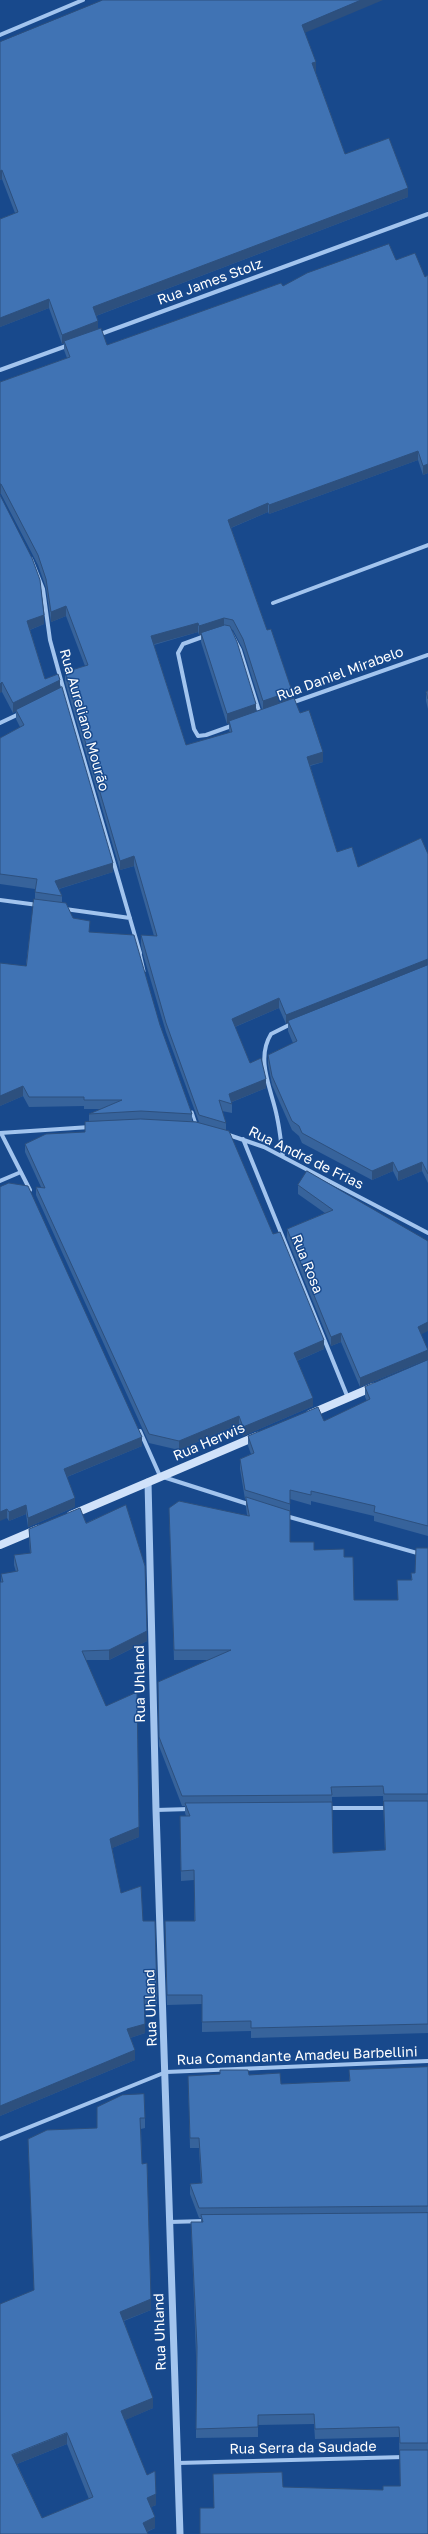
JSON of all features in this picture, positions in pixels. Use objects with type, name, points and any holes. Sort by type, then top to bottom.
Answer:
[{"type":"main road","points":[[305,1416],[385,1383]]},
{"type":"main road","name":"Rua Herwis","points":[[64,1518],[269,1431]]},
{"type":"main road","points":[[0,1545],[49,1524]]},
{"type":"street","points":[[0,35],[83,0]]},
{"type":"street","name":"Rua James Stolz","points":[[90,338],[428,214]]},
{"type":"street","points":[[0,370],[75,343]]},
{"type":"street","points":[[273,603],[428,544]]},
{"type":"street","name":"Rua Aureliano Mourão","points":[[28,553],[43,589],[50,640],[140,953]]},
{"type":"street","points":[[225,631],[235,637],[260,714]]},
{"type":"street","points":[[212,634],[183,644],[178,653],[194,729],[198,736],[206,735],[240,722]]},
{"type":"street","name":"Rua Daniel Mirabelo","points":[[282,707],[428,655]]},
{"type":"street","points":[[57,695],[64,691]]},
{"type":"street","name":"Rua Daniel Mirabelo","points":[[253,717],[267,712]]},
{"type":"street","points":[[0,724],[21,713]]},
{"type":"street","points":[[0,900],[44,906]]},
{"type":"street","points":[[59,908],[130,918]]},
{"type":"street","points":[[283,1157],[278,1118],[264,1063],[264,1052],[272,1034],[299,1021]]},
{"type":"street","points":[[189,1126],[203,1128]]},
{"type":"street","points":[[32,1195],[1,1133],[94,1127]]},
{"type":"street","name":"Rua André de Frias","points":[[221,1132],[243,1139],[283,1157],[428,1233]]},
{"type":"street","name":"Rua Rosa","points":[[243,1139],[348,1398]]},
{"type":"street","points":[[0,1181],[21,1172]]},
{"type":"street","points":[[137,1426],[160,1476],[257,1507]]},
{"type":"street","name":"Rua Uhland","points":[[148,1482],[156,1810],[166,2072],[169,2222],[180,2534]]},
{"type":"street","points":[[279,1514],[428,1556]]},
{"type":"street","points":[[324,1808],[396,1807]]},
{"type":"street","points":[[156,1810],[196,1809]]},
{"type":"street","name":"Rua Comandante Amadeu Barbellini","points":[[0,2139],[166,2072],[428,2061]]},
{"type":"street","points":[[169,2222],[216,2221]]},
{"type":"street","name":"Rua Serra da Saudade","points":[[178,2463],[412,2456]]},
{"type":"lane","points":[[140,953],[145,975]]},
{"type":"lane","points":[[189,1105],[197,1127]]},
{"type":"building","points":[[103,0],[361,0],[302,25],[316,62],[312,63],[345,154],[389,138],[408,188],[93,307],[98,321],[62,335],[49,299],[0,318],[0,219],[18,212],[2,170],[0,171],[0,42]]},
{"type":"building","points":[[389,244],[396,260],[415,253],[425,277],[428,275],[428,464],[423,466],[418,451],[269,505],[268,503],[228,520],[267,630],[271,629],[292,691],[263,701],[243,639],[233,620],[224,618],[199,626],[198,623],[151,636],[186,745],[232,732],[229,721],[294,698],[300,713],[309,710],[323,752],[307,757],[337,852],[352,847],[358,867],[421,838],[428,854],[428,959],[286,1015],[279,998],[232,1019],[250,1063],[261,1058],[266,1079],[229,1094],[232,1104],[219,1100],[226,1123],[199,1115],[166,1023],[141,935],[157,936],[134,856],[120,861],[65,672],[88,665],[66,606],[51,612],[46,579],[38,555],[0,484],[0,382],[70,357],[64,341],[101,328],[107,345],[281,283],[283,286],[307,273]]},
{"type":"building","points":[[0,495],[32,558],[40,580],[44,615],[27,621],[45,679],[58,674],[60,680],[13,703],[2,682],[0,684]]},
{"type":"building","points":[[225,625],[230,626],[237,642],[256,704],[227,714],[201,633]]},
{"type":"building","points":[[62,687],[113,863],[55,881],[62,896],[35,892],[37,879],[0,874],[0,738],[24,725],[16,710]]},
{"type":"building","points":[[34,899],[66,903],[73,918],[90,921],[89,932],[134,935],[160,1025],[192,1114],[141,1111],[89,1114],[122,1100],[84,1100],[84,1097],[29,1097],[23,1086],[0,1096],[0,963],[26,966]]},
{"type":"building","points":[[428,965],[428,1174],[422,1162],[398,1172],[393,1162],[372,1171],[302,1133],[299,1126],[292,1121],[272,1076],[268,1055],[297,1041],[288,1021]]},
{"type":"building","points":[[141,1119],[196,1122],[229,1131],[273,1234],[280,1232],[324,1340],[294,1353],[313,1398],[243,1427],[239,1416],[179,1441],[149,1434],[36,1187],[45,1188],[25,1144],[46,1134],[85,1132],[85,1122]]},
{"type":"building","points":[[307,1171],[428,1241],[428,1322],[418,1327],[428,1350],[360,1378],[341,1333],[331,1337],[287,1229],[333,1210],[298,1185]]},
{"type":"building","points":[[9,1183],[28,1186],[142,1437],[64,1469],[75,1498],[28,1518],[26,1505],[9,1512],[7,1509],[0,1512],[0,1187]]},
{"type":"building","points":[[428,1360],[428,1526],[374,1512],[375,1506],[311,1491],[311,1495],[290,1490],[290,1504],[245,1490],[240,1459],[254,1453],[248,1436],[318,1407],[324,1421],[370,1399],[365,1387]]},
{"type":"building","points":[[246,1497],[290,1511],[290,1542],[314,1542],[314,1550],[344,1549],[344,1557],[353,1557],[354,1600],[398,1600],[397,1580],[412,1580],[411,1573],[415,1573],[416,1548],[428,1548],[428,1794],[384,1794],[383,1786],[331,1787],[332,1795],[182,1796],[159,1737],[158,1682],[231,1650],[174,1650],[169,1508],[179,1501],[249,1516]]},
{"type":"building","points":[[126,1505],[145,1566],[147,1631],[109,1650],[82,1651],[106,1706],[137,1692],[139,1827],[110,1839],[121,1893],[141,1886],[143,1921],[155,1921],[157,1996],[144,1996],[145,2024],[127,2029],[135,2050],[0,2106],[0,1582],[3,1582],[1,1574],[18,1571],[14,1555],[31,1553],[29,1529],[80,1508],[86,1523]]},
{"type":"building","points":[[384,1801],[428,1801],[428,2024],[251,2028],[251,2021],[202,2022],[202,1995],[167,1995],[165,1921],[195,1921],[194,1870],[181,1871],[180,1816],[190,1816],[185,1803],[332,1802],[333,1853],[385,1850]]},
{"type":"building","points":[[428,2067],[428,2206],[199,2208],[190,2184],[202,2183],[199,2138],[190,2138],[188,2076],[220,2074],[220,2070],[248,2070],[249,2075],[280,2073],[281,2084],[350,2081],[349,2070]]},
{"type":"building","points":[[144,2094],[145,2118],[140,2118],[142,2164],[147,2163],[151,2299],[120,2312],[153,2398],[121,2411],[147,2475],[155,2471],[156,2494],[147,2498],[155,2517],[143,2523],[148,2534],[0,2534],[0,2304],[34,2290],[28,2139],[47,2130],[97,2128],[97,2107],[122,2095]],"holes":[[[67,2433],[93,2497],[42,2518],[12,2455]]]},
{"type":"building","points":[[428,2213],[428,2443],[400,2443],[399,2427],[315,2429],[314,2414],[258,2415],[258,2427],[196,2429],[197,2347],[191,2222],[203,2222],[201,2215]]},
{"type":"building","points":[[400,2450],[428,2450],[428,2534],[200,2534],[200,2508],[214,2508],[213,2474],[282,2472],[283,2487],[383,2490],[383,2486],[400,2486]]}]
